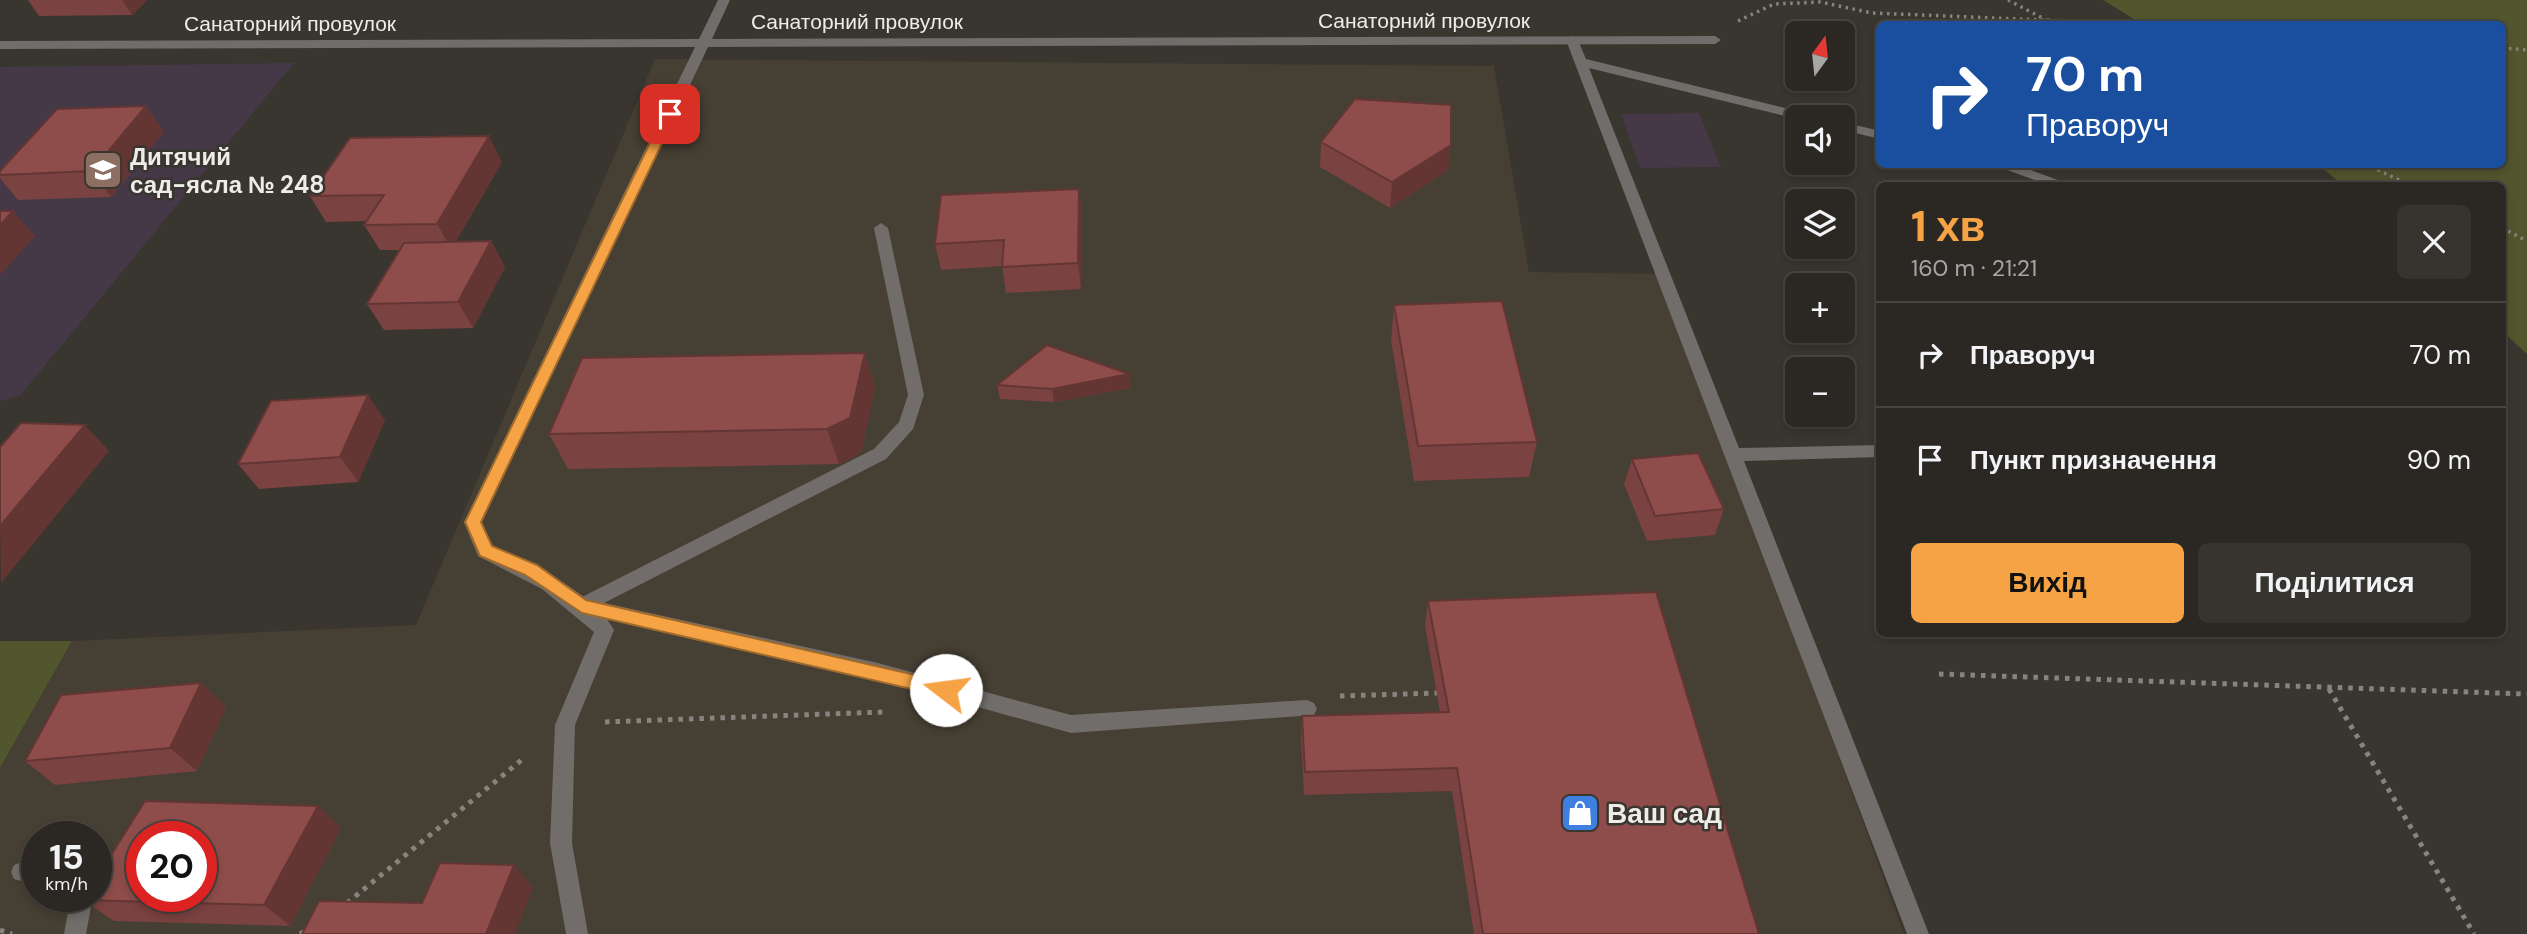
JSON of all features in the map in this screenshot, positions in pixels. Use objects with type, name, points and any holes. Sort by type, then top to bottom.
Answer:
[{"type":"street","points":[[577,934],[561,843],[565,725],[604,630],[582,606],[531,570],[485,551],[473,522],[724,0]]},
{"type":"street","points":[[1572,40],[1918,934]]},
{"type":"street","name":"Санаторний провулок","points":[[0,45],[1715,40]]},
{"type":"street","points":[[1581,62],[1785,112]]},
{"type":"street","points":[[1855,130],[1876,134]]},
{"type":"street","points":[[2011,168],[2054,182]]},
{"type":"street","points":[[582,606],[880,454],[907,425],[916,395],[881,228]]},
{"type":"street","points":[[1733,455],[1876,451]]},
{"type":"street","points":[[582,606],[878,671],[1071,724],[1307,709]]},
{"type":"street","points":[[75,934],[79,912]]},
{"type":"path","points":[[2008,0],[2048,21]]},
{"type":"path","points":[[1715,40],[1739,20],[1774,4],[1820,2],[1872,13],[2083,21]]},
{"type":"path","points":[[2506,48],[2527,50]]},
{"type":"path","points":[[2374,168],[2403,182]]},
{"type":"path","points":[[2506,230],[2527,241]]},
{"type":"path","points":[[1939,674],[2527,695]]},
{"type":"path","points":[[2329,688],[2474,934]]},
{"type":"path","points":[[1328,697],[1437,693]]},
{"type":"path","points":[[341,908],[565,725],[890,712]]},
{"type":"path","points":[[300,934],[319,925]]},
{"type":"path","points":[[0,930],[12,934]]},
{"type":"shaded area","points":[[655,59],[1494,66],[1529,272],[1662,274],[1904,934],[0,934],[0,768],[72,641],[416,625]]},
{"type":"shaded area","name":"Дитячий сад-ясла № 248","points":[[294,63],[20,396],[0,401],[0,67]]},
{"type":"shaded area","points":[[1699,113],[1721,167],[1640,168],[1621,114]]},
{"type":"green space","points":[[2103,0],[2527,0],[2527,354],[2506,335],[2506,182],[2339,182],[2322,168],[2506,168],[2506,21],[2137,21]]},
{"type":"green space","points":[[0,641],[72,641],[0,768]]},
{"type":"building","points":[[1355,99],[1451,105],[1451,145],[1392,182],[1321,142]]},
{"type":"building","points":[[146,106],[92,171],[0,175],[0,171],[57,109]]},
{"type":"building","points":[[489,136],[437,224],[364,225],[384,195],[310,196],[350,138]]},
{"type":"building","points":[[1079,189],[1078,263],[1002,267],[1004,240],[935,244],[941,195]]},
{"type":"building","points":[[0,211],[13,211],[0,225]]},
{"type":"building","points":[[491,241],[458,302],[367,304],[404,243]]},
{"type":"building","points":[[1502,301],[1537,442],[1418,446],[1394,305]]},
{"type":"building","points":[[1047,345],[1129,374],[1052,389],[997,385]]},
{"type":"building","points":[[865,353],[850,418],[827,429],[549,434],[582,358]]},
{"type":"building","points":[[368,395],[340,457],[238,464],[271,401]]},
{"type":"building","points":[[21,423],[85,425],[0,526],[0,446]]},
{"type":"building","points":[[1698,453],[1724,509],[1655,516],[1632,459]]},
{"type":"building","name":"Ваш сад","points":[[1656,592],[1759,934],[1483,934],[1457,768],[1305,772],[1302,716],[1449,712],[1428,601]]},
{"type":"building","points":[[201,683],[170,748],[25,761],[61,695]]},
{"type":"building","points":[[145,801],[318,806],[264,905],[217,904],[217,821],[132,821]]},
{"type":"building","points":[[126,831],[126,901],[112,901],[112,854]]},
{"type":"building","points":[[440,863],[514,865],[486,934],[302,934],[319,901],[422,903]]},
{"type":"place","name":"Дитячий сад-ясла № 248","points":[[103,170]]},
{"type":"place","name":"Ваш сад","points":[[1580,813]]},
{"type":"route","points":[[670,114],[473,522],[485,551],[531,570],[582,606],[878,671],[946,690]]}]
